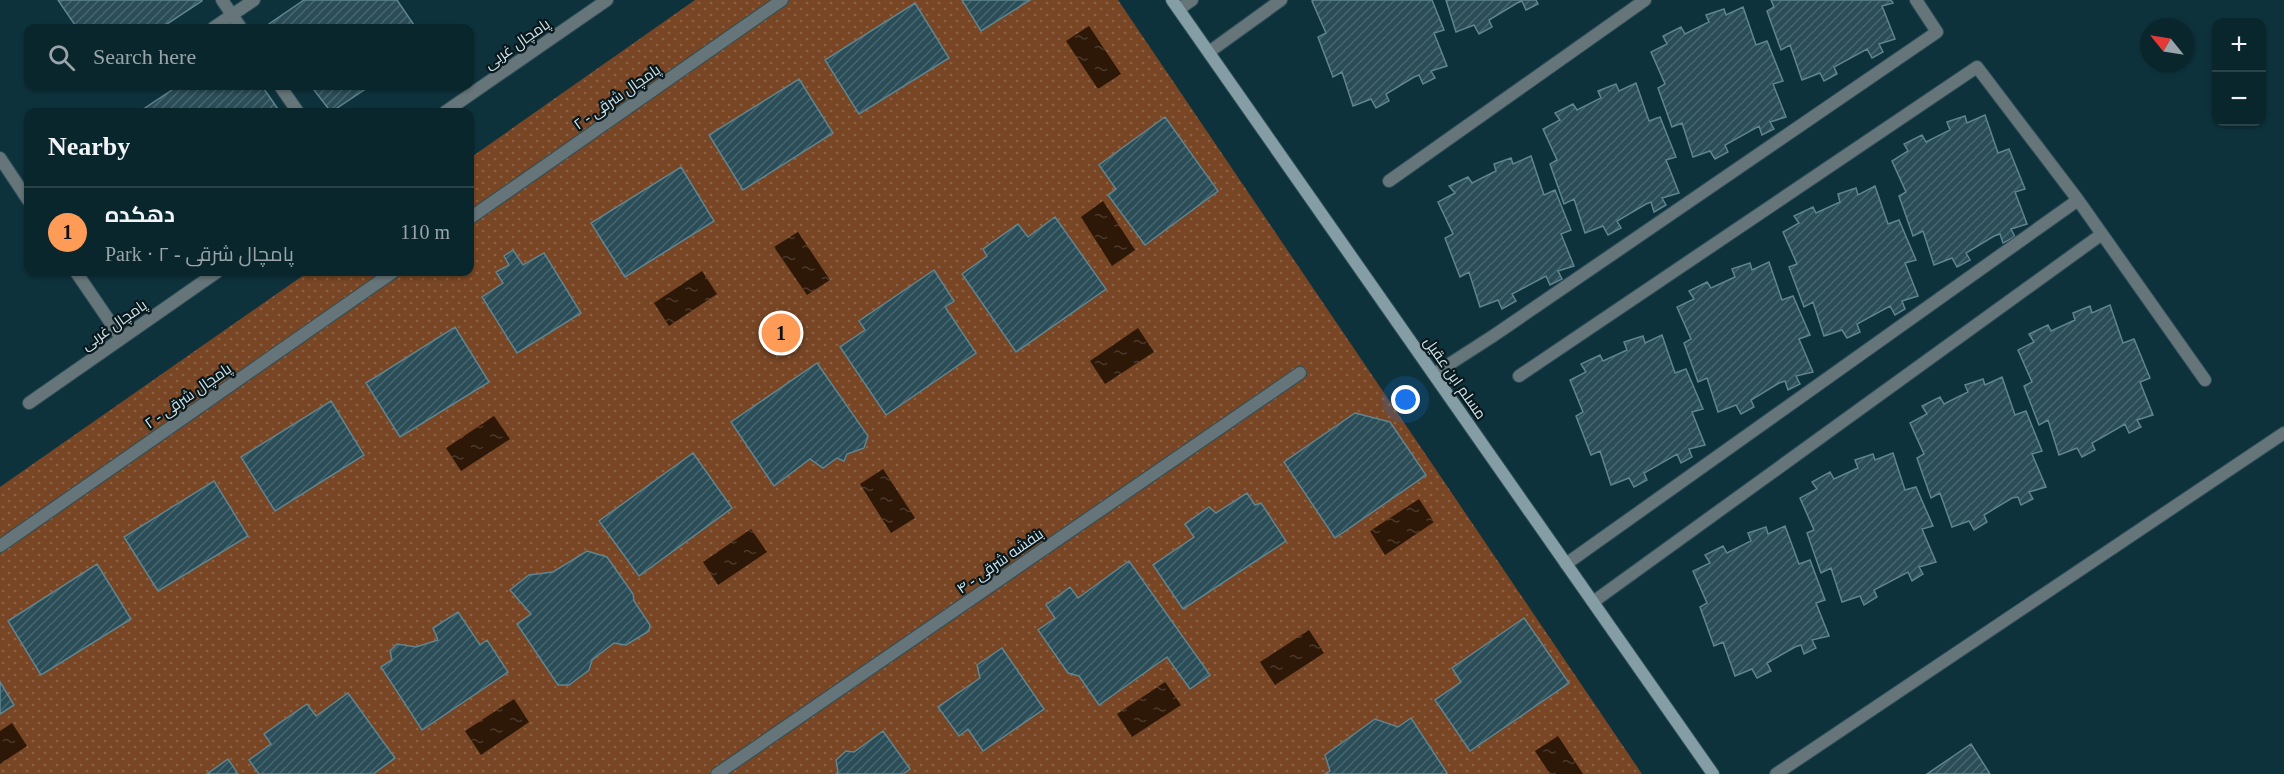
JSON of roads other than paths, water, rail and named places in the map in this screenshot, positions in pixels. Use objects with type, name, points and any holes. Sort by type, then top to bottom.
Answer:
[{"type":"street","points":[[222,0],[238,24]]},
{"type":"street","points":[[219,24],[254,0]]},
{"type":"street","name":"پامچال غربی","points":[[451,108],[607,0]]},
{"type":"street","name":"پامچال شرقی - ۲","points":[[474,215],[782,0]]},
{"type":"street","points":[[1176,5],[1192,0]]},
{"type":"street","points":[[1209,52],[1281,0]]},
{"type":"street","points":[[1389,181],[1645,0]]},
{"type":"street","points":[[1434,374],[1937,32],[1916,0]]},
{"type":"street","name":"مسلم ابن عقیل","points":[[1176,5],[1713,774]]},
{"type":"street","points":[[1519,376],[1977,67],[2078,200],[2205,380]]},
{"type":"street","points":[[283,90],[295,108]]},
{"type":"street","points":[[0,158],[24,194]]},
{"type":"street","points":[[1566,564],[2078,200]]},
{"type":"street","points":[[1593,602],[2102,234]]},
{"type":"street","points":[[79,276],[121,338]]},
{"type":"street","name":"پامچال غربی","points":[[29,403],[211,276]]},
{"type":"street","name":"پامچال شرقی - ۲","points":[[0,546],[387,276]]},
{"type":"street","name":"بنفشه شرقی - ۴","points":[[717,774],[1300,373]]},
{"type":"street","points":[[1776,774],[2284,433]]},
{"type":"water","points":[[1089,26],[1121,74],[1098,89],[1066,41]]},
{"type":"water","points":[[1103,201],[1135,250],[1112,266],[1081,217]]},
{"type":"water","points":[[798,232],[830,280],[807,295],[774,247]]},
{"type":"water","points":[[702,271],[717,294],[669,326],[654,303]]},
{"type":"water","points":[[1138,328],[1154,352],[1105,384],[1090,361]]},
{"type":"water","points":[[494,416],[510,439],[461,471],[446,448]]},
{"type":"water","points":[[883,469],[915,518],[891,533],[860,484]]},
{"type":"water","points":[[1419,499],[1434,522],[1385,555],[1370,531]]},
{"type":"water","points":[[751,529],[767,552],[718,585],[703,562]]},
{"type":"water","points":[[1309,630],[1324,653],[1275,685],[1260,662]]},
{"type":"water","points":[[1165,682],[1181,705],[1132,737],[1117,714]]},
{"type":"water","points":[[514,699],[529,722],[481,755],[465,731]]},
{"type":"water","points":[[12,723],[27,746],[0,764],[0,731]]},
{"type":"water","points":[[1558,736],[1583,774],[1550,774],[1535,751]]},
{"type":"place","name":"دهکده","points":[[781,333]]}]
